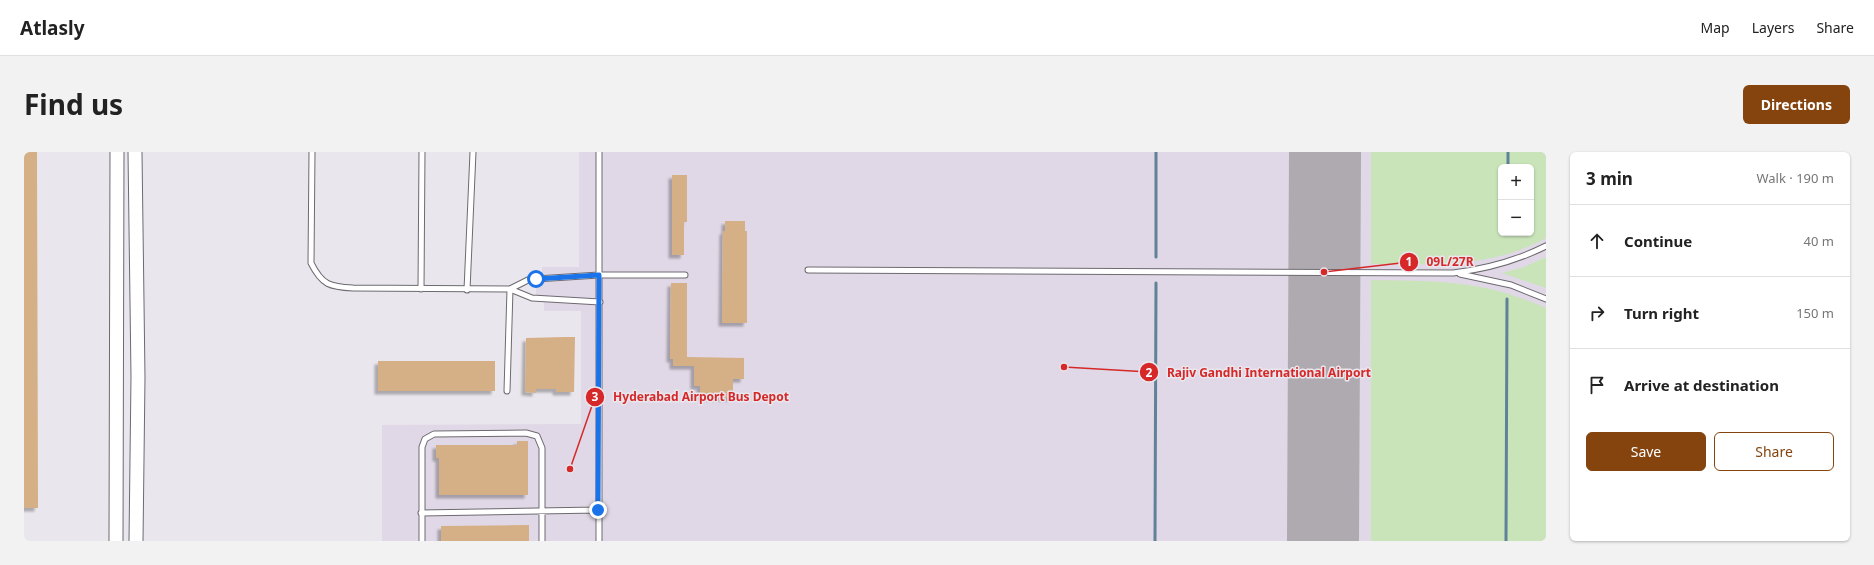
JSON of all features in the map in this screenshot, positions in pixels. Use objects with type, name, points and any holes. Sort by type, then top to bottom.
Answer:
[{"type":"street","points":[[116,541],[117,152]]},
{"type":"street","points":[[135,152],[138,377],[136,541]]},
{"type":"street","points":[[117,377],[138,377]]},
{"type":"lane","points":[[312,152],[312,263],[317,274],[326,284],[337,287],[467,290],[510,289],[532,298],[600,302]]},
{"type":"lane","points":[[421,289],[422,152]]},
{"type":"lane","points":[[467,290],[473,152]]},
{"type":"lane","points":[[599,152],[599,541]]},
{"type":"lane","points":[[808,270],[1453,273],[1483,269],[1502,264],[1546,246]]},
{"type":"lane","points":[[1453,273],[1511,285],[1546,299]]},
{"type":"lane","points":[[510,289],[528,280],[536,279],[599,275],[685,275]]},
{"type":"lane","points":[[507,391],[510,289]]},
{"type":"lane","points":[[422,541],[422,447],[425,439],[434,434],[526,433],[537,436],[542,448],[542,541]]},
{"type":"lane","points":[[421,513],[598,510]]},
{"type":"shaded area","points":[[579,152],[1546,152],[1546,541],[382,541],[382,425],[581,424],[581,311],[544,311],[544,301],[536,300],[536,273],[542,273],[542,267],[579,267]]},
{"type":"green space","points":[[1371,152],[1546,152],[1546,238],[1525,248],[1482,260],[1460,263],[1371,264]]},
{"type":"green space","points":[[1546,257],[1546,288],[1502,273],[1524,267]]},
{"type":"green space","points":[[1371,280],[1440,282],[1481,287],[1502,292],[1546,308],[1546,541],[1371,541]]},
{"type":"building","points":[[24,152],[37,152],[38,508],[24,508]]},
{"type":"building","points":[[672,175],[687,175],[687,222],[684,222],[684,255],[672,255]]},
{"type":"building","points":[[725,221],[745,221],[745,231],[747,231],[747,323],[722,323],[723,231],[725,231]]},
{"type":"building","points":[[671,283],[687,283],[687,357],[744,358],[744,379],[733,379],[733,398],[700,397],[700,386],[694,386],[694,366],[673,366],[673,359],[670,359]]},
{"type":"building","points":[[575,337],[574,392],[556,392],[556,389],[536,389],[536,393],[525,392],[526,338]]},
{"type":"building","points":[[378,361],[495,361],[495,391],[378,391]]},
{"type":"building","points":[[517,441],[528,441],[528,495],[439,495],[439,458],[436,458],[436,445],[517,445]]},
{"type":"building","points":[[529,525],[529,541],[441,541],[441,526]]},
{"type":"waterway","points":[[1156,152],[1156,257]]},
{"type":"waterway","points":[[1508,152],[1508,164]]},
{"type":"waterway","points":[[1155,541],[1156,283]]},
{"type":"waterway","points":[[1506,541],[1507,299]]},
{"type":"runway","points":[[1323,541],[1325,152]]},
{"type":"place","name":"09L/27R","points":[[1324,272]]},
{"type":"place","name":"Rajiv Gandhi International Airport","points":[[1064,367]]},
{"type":"place","name":"Hyderabad Airport Bus Depot","points":[[570,469]]},
{"type":"route","points":[[536,279],[599,275],[598,510]]}]
